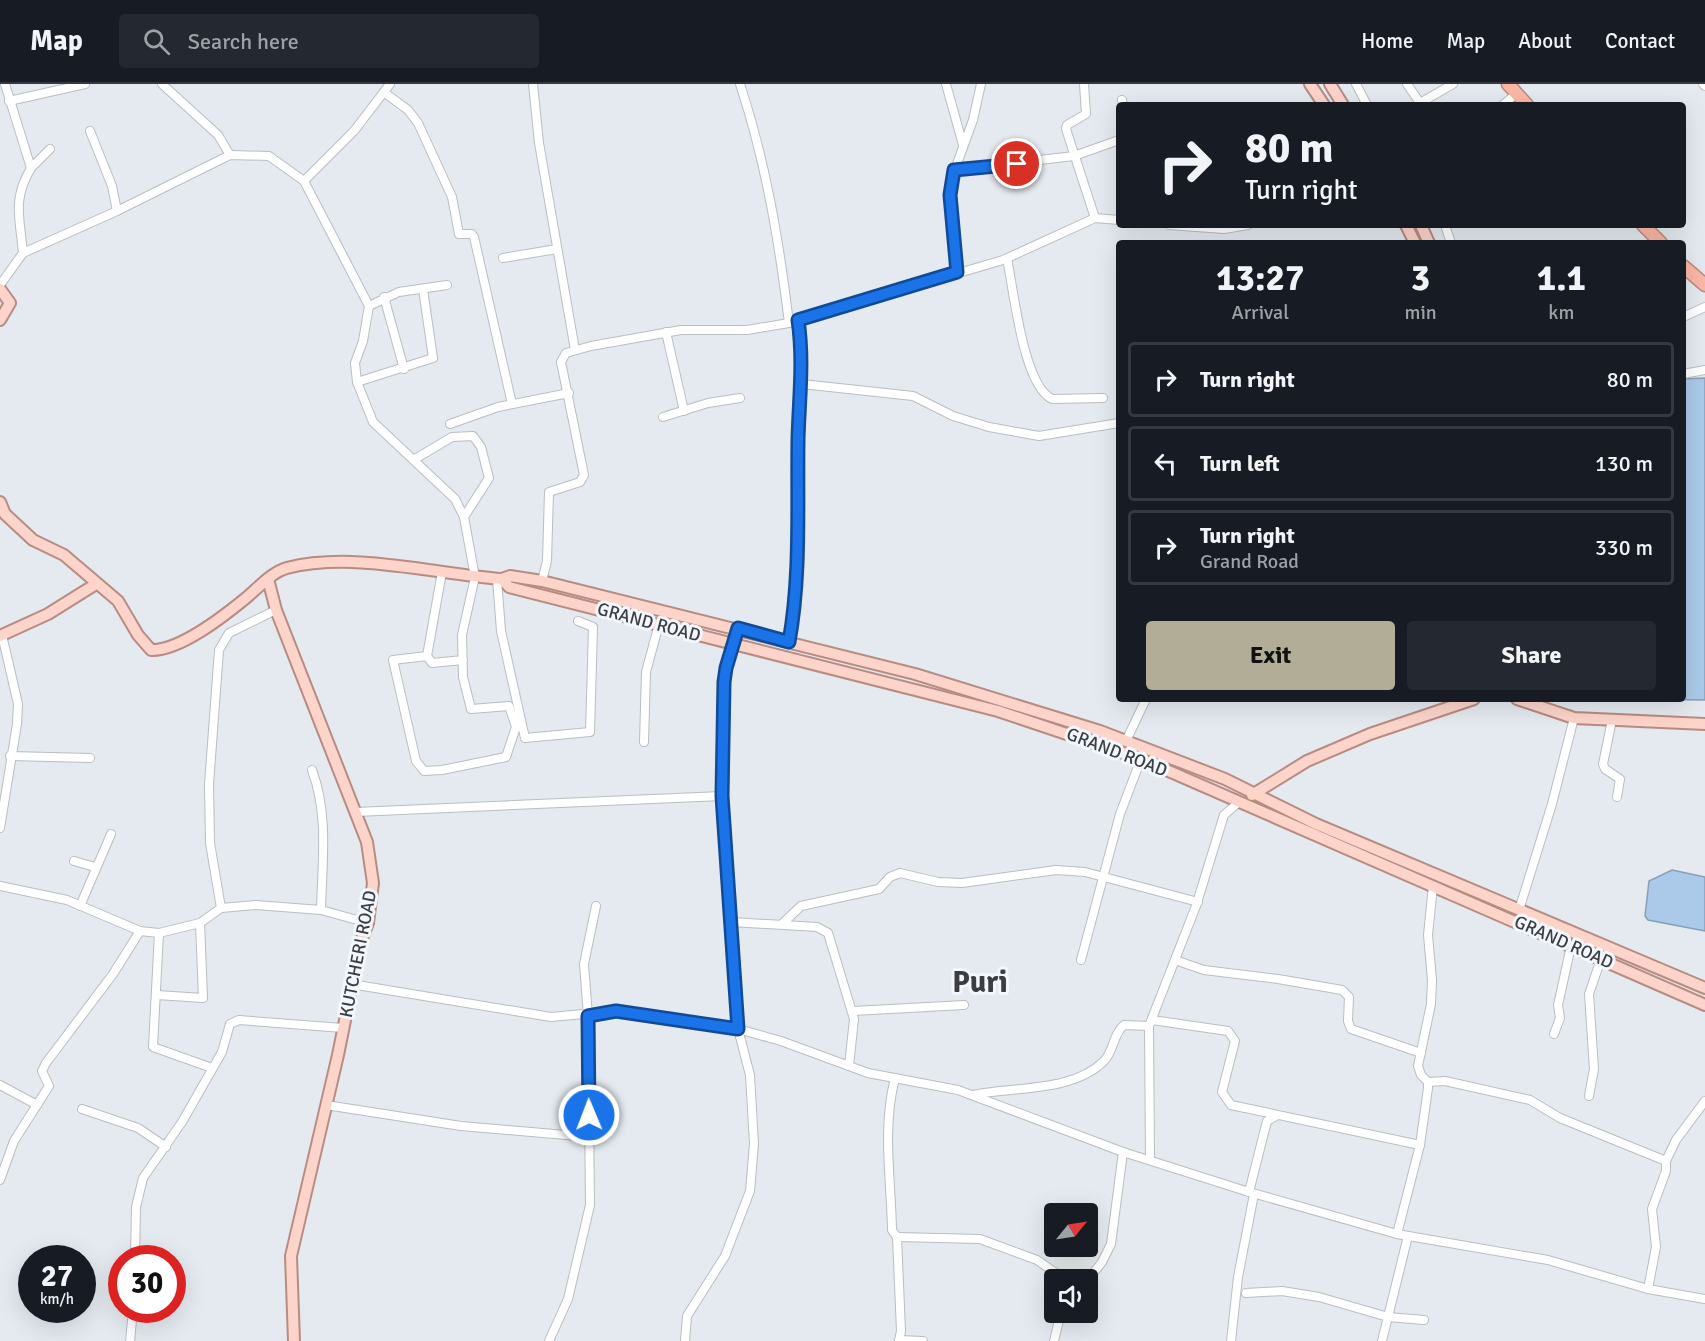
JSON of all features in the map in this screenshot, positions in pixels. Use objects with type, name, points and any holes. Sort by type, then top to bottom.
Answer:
[{"type":"highway","points":[[1512,89],[1524,102]]},
{"type":"highway","points":[[1646,228],[1658,240]]},
{"type":"highway","points":[[1686,269],[1705,285]]},
{"type":"main road","points":[[1310,84],[1322,102]]},
{"type":"main road","points":[[1330,84],[1341,102]]},
{"type":"main road","points":[[0,287],[10,303],[0,320]]},
{"type":"main road","points":[[0,502],[5,514],[33,540],[64,555],[96,584],[48,614],[1,636]]},
{"type":"main road","name":"GRAND ROAD","points":[[96,584],[118,601],[138,635],[151,650],[163,650],[225,614],[268,579],[285,569],[329,562],[500,579],[510,576],[542,581],[738,628],[993,697],[1126,741],[1255,793],[1316,824],[1705,988]]},
{"type":"main road","name":"KUTCHERI ROAD","points":[[268,579],[276,610],[356,812],[372,861],[373,883],[368,923],[360,941],[343,1028],[291,1256],[294,1341]]},
{"type":"main road","name":"GRAND ROAD","points":[[500,579],[509,587],[659,624],[732,646],[998,711],[1141,759],[1705,1005]]},
{"type":"main road","points":[[732,646],[738,628]]},
{"type":"main road","points":[[1239,802],[1307,761],[1370,734],[1465,702]]},
{"type":"main road","points":[[1526,702],[1574,718],[1705,724]]},
{"type":"street","points":[[5,84],[31,168]]},
{"type":"street","points":[[9,101],[85,84]]},
{"type":"street","points":[[162,84],[219,135],[230,155]]},
{"type":"street","points":[[304,181],[354,131],[390,84]]},
{"type":"street","points":[[533,84],[539,142],[575,350]]},
{"type":"street","points":[[740,84],[763,157],[789,323]]},
{"type":"street","points":[[946,84],[963,145]]},
{"type":"street","points":[[957,272],[950,195],[954,170],[973,120],[981,84]]},
{"type":"street","points":[[1084,84],[1086,114],[1067,125],[1074,156],[1095,218]]},
{"type":"street","points":[[1356,84],[1365,102]]},
{"type":"street","points":[[1407,84],[1419,102]]},
{"type":"street","points":[[1422,102],[1453,84]]},
{"type":"street","points":[[385,93],[408,110],[418,123],[452,197],[459,234],[472,234],[474,237],[512,404]]},
{"type":"street","points":[[90,131],[112,186],[117,211]]},
{"type":"street","points":[[954,170],[1074,156],[1116,141]]},
{"type":"street","points":[[23,253],[18,204],[20,187],[31,168],[50,150]]},
{"type":"street","points":[[0,287],[23,253],[117,211],[230,155],[269,156],[304,181],[369,306],[363,340],[355,363],[357,382],[373,422],[455,499],[464,517],[475,577],[462,635],[464,677],[471,709],[509,706],[516,727],[506,757],[442,770],[424,771],[416,761],[393,660],[427,656]]},
{"type":"street","points":[[542,581],[547,561],[549,492],[580,483],[584,476],[561,362],[566,354],[575,350],[666,332],[747,330],[789,323],[1007,259],[1095,218],[1116,220]]},
{"type":"street","points":[[1181,228],[1230,228]]},
{"type":"street","points":[[503,258],[557,249]]},
{"type":"street","points":[[1007,259],[1024,354],[1039,388],[1052,399],[1103,398]]},
{"type":"street","points":[[369,306],[384,297],[399,292],[447,285]]},
{"type":"street","points":[[357,382],[433,358],[423,289]]},
{"type":"street","points":[[384,297],[404,369]]},
{"type":"street","points":[[1686,316],[1705,307]]},
{"type":"street","points":[[789,642],[797,532],[802,358],[798,320]]},
{"type":"street","points":[[666,332],[684,411]]},
{"type":"street","points":[[1686,373],[1705,370]]},
{"type":"street","points":[[801,384],[913,396],[971,421],[1039,436],[1116,423]]},
{"type":"street","points":[[450,424],[512,404],[568,393]]},
{"type":"street","points":[[663,417],[708,403],[740,398]]},
{"type":"street","points":[[415,459],[452,437],[473,436],[482,447],[489,478],[464,517]]},
{"type":"street","points":[[442,572],[427,656],[432,663],[463,660]]},
{"type":"street","points":[[500,579],[501,631],[525,738],[590,732],[593,627],[578,621]]},
{"type":"street","points":[[221,908],[210,843],[209,784],[219,650],[229,633],[276,610]]},
{"type":"street","points":[[644,742],[646,672],[659,624]]},
{"type":"street","points":[[0,828],[17,724],[18,704],[1,636]]},
{"type":"street","points":[[685,1341],[687,1316],[725,1256],[750,1191],[754,1144],[750,1075],[738,1029],[722,796],[724,682],[732,646]]},
{"type":"street","points":[[1126,741],[1145,702]]},
{"type":"street","points":[[1519,910],[1552,804],[1574,718]]},
{"type":"street","points":[[1612,720],[1604,764],[1605,770],[1620,779],[1617,797]]},
{"type":"street","points":[[10,756],[90,758]]},
{"type":"street","points":[[1081,960],[1106,876],[1120,814],[1141,759]]},
{"type":"street","points":[[312,770],[320,791],[324,821],[321,910]]},
{"type":"street","points":[[356,812],[722,796]]},
{"type":"street","points":[[1150,1159],[1151,1023],[1197,903],[1224,815],[1239,802]]},
{"type":"street","points":[[80,906],[111,834]]},
{"type":"street","points":[[74,861],[95,867]]},
{"type":"street","points":[[782,924],[801,906],[879,889],[890,877],[900,873],[949,883],[1003,879],[1056,870],[1106,876],[1197,903]]},
{"type":"street","points":[[0,886],[67,900],[140,931],[159,933],[200,923],[221,908],[256,905],[321,910],[368,923]]},
{"type":"street","points":[[1397,1234],[1420,1145],[1428,1082],[1418,1071],[1431,1004],[1432,980],[1428,934],[1433,886]]},
{"type":"street","points":[[549,1341],[568,1299],[590,1205],[588,1016],[585,964],[596,906]]},
{"type":"street","points":[[730,922],[817,927],[828,933],[853,1011],[855,1026],[849,1066]]},
{"type":"street","points":[[157,995],[204,998],[200,923]]},
{"type":"street","points":[[0,1180],[14,1141],[49,1086],[42,1071],[46,1063],[113,974],[140,931]]},
{"type":"street","points":[[159,933],[153,1047],[212,1068]]},
{"type":"street","points":[[1554,1034],[1560,1018],[1558,1005],[1571,945]]},
{"type":"street","points":[[1589,1096],[1594,1069],[1589,994],[1601,959]]},
{"type":"street","points":[[1175,960],[1204,970],[1342,990],[1349,997],[1351,1029],[1420,1053]]},
{"type":"street","points":[[351,984],[551,1017],[588,1016],[616,1011],[738,1029],[781,1041],[868,1073],[972,1095],[1123,1152],[1252,1193],[1397,1234],[1548,1260],[1648,1289],[1705,1299]]},
{"type":"street","points":[[853,1011],[964,1005]]},
{"type":"street","points":[[136,1245],[138,1191],[150,1165],[166,1147],[212,1068],[234,1021],[343,1028]]},
{"type":"street","points":[[972,1095],[1050,1086],[1097,1067],[1106,1060],[1124,1025],[1151,1023],[1228,1031],[1233,1035],[1235,1041],[1222,1092],[1231,1105],[1420,1145]]},
{"type":"street","points":[[895,1078],[887,1119],[892,1230],[897,1237],[901,1331],[899,1340],[923,1341]]},
{"type":"street","points":[[1428,1082],[1445,1081],[1530,1100],[1560,1118],[1666,1161]]},
{"type":"street","points":[[0,1085],[37,1105]]},
{"type":"street","points":[[1648,1289],[1656,1247],[1652,1209],[1666,1171],[1666,1161],[1676,1140],[1705,1101]]},
{"type":"street","points":[[326,1105],[461,1126],[589,1137]]},
{"type":"street","points":[[82,1109],[138,1128],[166,1147]]},
{"type":"street","points":[[1231,1341],[1238,1277],[1252,1193],[1267,1121],[1276,1116]]},
{"type":"street","points":[[1097,1269],[1111,1244],[1123,1152]]},
{"type":"street","points":[[1382,1341],[1408,1236]]},
{"type":"street","points":[[897,1237],[980,1239],[1037,1260],[1050,1269]]},
{"type":"street","points":[[1246,1293],[1282,1291],[1319,1297],[1388,1317],[1424,1320]]},
{"type":"street","points":[[130,1341],[132,1323]]},
{"type":"street","points":[[1054,1341],[1058,1323]]},
{"type":"water","points":[[1705,378],[1705,700],[1686,700],[1686,379]]},
{"type":"water","points":[[1672,870],[1705,877],[1705,931],[1648,920],[1645,916],[1649,881]]},
{"type":"district","name":"Puri","points":[[980,982]]},
{"type":"route","points":[[589,1115],[588,1016],[616,1011],[738,1029],[722,796],[724,682],[738,628],[789,642],[797,532],[798,440],[802,376],[798,320],[957,272],[950,195],[950,183],[954,170],[1017,164]]}]
